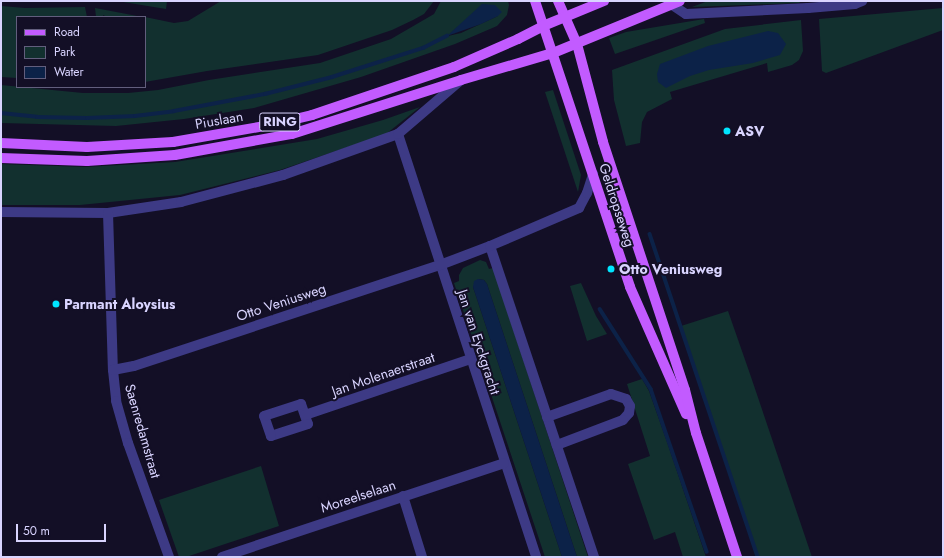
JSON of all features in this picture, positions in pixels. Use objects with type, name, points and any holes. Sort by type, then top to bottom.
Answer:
[{"type":"main road","name":"Geldropseweg","points":[[535,1],[630,288],[676,394],[696,433]]},
{"type":"main road","name":"Geldropseweg","points":[[558,1],[577,44],[603,142],[685,390],[696,433],[737,557]]},
{"type":"main road","name":"RING","points":[[543,26],[604,1]]},
{"type":"main road","name":"RING","points":[[553,53],[676,3]]},
{"type":"main road","name":"Piuslaan","points":[[1,143],[87,147],[173,142],[270,125],[312,115],[454,66],[518,39],[543,26]]},
{"type":"main road","name":"Piuslaan","points":[[1,158],[87,161],[175,156],[236,146],[314,128],[460,80],[553,53]]},
{"type":"street","points":[[676,3],[686,14],[810,5],[855,4],[862,1]]},
{"type":"street","name":"Piuslaan","points":[[1,212],[108,212],[181,202],[283,175],[398,134],[460,80]]},
{"type":"street","name":"Jan van Eyckgracht","points":[[398,134],[470,359],[536,557]]},
{"type":"street","name":"Otto Veniusweg","points":[[113,370],[134,366],[440,266],[490,246],[579,208],[587,193],[593,174]]},
{"type":"street","name":"Saenredamstraat","points":[[108,212],[113,370],[116,401],[128,442],[169,557]]},
{"type":"street","points":[[490,246],[594,557]]},
{"type":"street","name":"Jan Molenaerstraat","points":[[305,415],[470,359]]},
{"type":"street","points":[[546,417],[611,394],[626,399],[630,406],[629,413],[623,420],[557,445]]},
{"type":"street","name":"Moreelselaan","points":[[222,557],[504,463]]},
{"type":"street","points":[[403,496],[422,557]]},
{"type":"green space","points":[[117,1],[167,1],[166,9]]},
{"type":"green space","points":[[221,1],[434,1],[424,14],[392,30],[318,55],[207,71],[146,82],[146,17],[174,23],[188,21]]},
{"type":"green space","points":[[441,1],[508,1],[509,5],[507,15],[497,26],[455,44],[361,77],[254,108],[184,119],[116,126],[1,123],[1,85],[16,86],[16,88],[83,93],[128,93],[158,90],[209,80],[320,63],[391,39],[434,14]],"holes":[[[498,16],[461,33],[448,36],[462,23]]]},
{"type":"green space","points":[[708,1],[802,1],[799,3],[692,7]]},
{"type":"green space","points":[[1,6],[25,8],[85,7],[87,16],[16,16],[16,78],[1,77]]},
{"type":"green space","points":[[95,8],[137,16],[103,15],[96,16]]},
{"type":"green space","points":[[943,8],[943,30],[826,73],[822,71],[819,19]]},
{"type":"green space","points":[[704,19],[705,23],[615,54],[609,38],[626,32]]},
{"type":"green space","points":[[801,20],[803,51],[799,60],[792,65],[768,72],[767,63],[670,92],[672,99],[647,112],[642,122],[640,143],[626,146],[614,100],[612,70],[725,29]]},
{"type":"green space","points":[[553,90],[581,175],[578,192],[545,92]]},
{"type":"green space","points":[[420,107],[386,134],[280,170],[180,195],[80,205],[1,205],[1,164],[85,167],[175,162],[317,139],[383,120]]},
{"type":"green space","points":[[480,260],[486,262],[489,269],[493,268],[588,557],[577,557],[487,284],[484,280],[478,279],[473,287],[562,557],[545,557],[454,283],[459,281],[459,275],[463,268]]},
{"type":"green space","points":[[581,283],[596,316],[607,334],[587,341],[570,286]]},
{"type":"green space","points":[[728,311],[812,557],[756,557],[681,326]]},
{"type":"green space","points":[[642,379],[649,391],[706,557],[683,557],[675,532],[654,540],[628,464],[650,456],[627,384]]},
{"type":"green space","points":[[261,466],[279,526],[186,557],[179,557],[159,500]]},
{"type":"water","points":[[482,4],[495,5],[502,12],[498,16],[481,24],[447,36]]},
{"type":"water","points":[[768,31],[778,33],[786,44],[780,55],[753,63],[709,70],[690,76],[666,88],[658,82],[657,74],[660,64],[708,46]]},
{"type":"water","points":[[478,279],[484,280],[487,284],[577,557],[562,557],[473,287],[474,281]]},
{"type":"waterway","points":[[1,113],[37,117],[87,118],[135,116],[174,111],[265,94],[332,77],[423,48],[447,36]]},
{"type":"waterway","points":[[650,234],[758,557]]},
{"type":"waterway","points":[[600,309],[651,389],[707,552]]},
{"type":"place","name":"ASV","points":[[727,131]]},
{"type":"place","name":"Otto Veniusweg","points":[[611,269]]},
{"type":"place","name":"Parmant Aloysius","points":[[56,304]]}]
